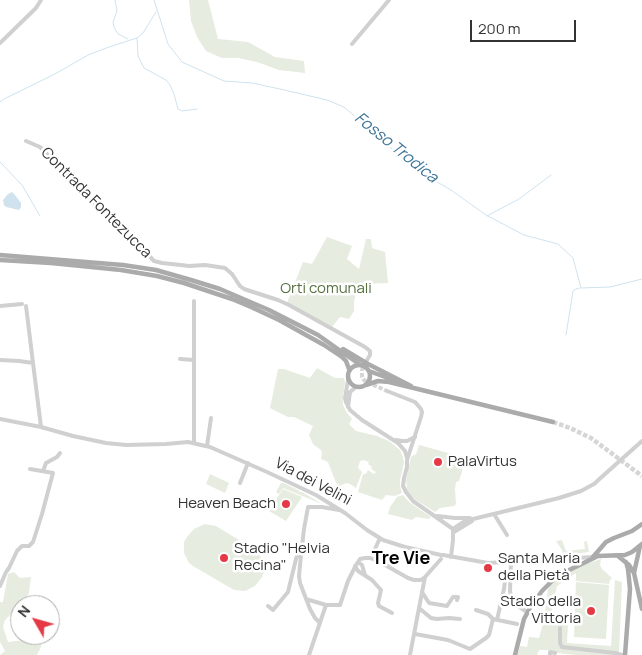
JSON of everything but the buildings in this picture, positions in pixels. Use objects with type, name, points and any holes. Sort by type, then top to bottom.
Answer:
[{"type":"main road","points":[[0,255],[115,264],[156,270],[191,280],[269,310],[419,390]]},
{"type":"main road","points":[[0,260],[121,270],[184,283],[232,299],[279,320],[342,357],[350,369]]},
{"type":"main road","points":[[318,335],[365,366],[369,371],[370,378],[366,385]]},
{"type":"main road","points":[[360,364],[352,366],[348,376],[348,380],[353,385],[359,387],[384,381],[553,422]]},
{"type":"main road","points":[[369,371],[419,390]]},
{"type":"main road","points":[[515,655],[520,632],[536,597],[553,580],[586,559],[593,557],[606,542],[642,524]]},
{"type":"main road","points":[[586,559],[598,556],[618,556],[628,553],[641,544]]},
{"type":"main road","points":[[623,655],[630,589],[641,544]]},
{"type":"main road","points":[[601,548],[610,556]]},
{"type":"main road","points":[[618,556],[626,562],[634,573],[642,609]]},
{"type":"main road","points":[[626,562],[630,589]]},
{"type":"street","points":[[0,43],[36,8],[41,0]]},
{"type":"street","points":[[352,44],[389,0]]},
{"type":"street","name":"Contrada Fontezucca","points":[[26,141],[40,147],[154,261],[189,266],[205,265],[225,268],[242,288],[289,305],[365,347],[370,351],[367,360]]},
{"type":"street","points":[[194,301],[194,443]]},
{"type":"street","points":[[0,306],[24,305],[41,427]]},
{"type":"street","points":[[180,359],[194,360]]},
{"type":"street","points":[[0,360],[33,363]]},
{"type":"street","points":[[348,380],[345,398],[353,413],[402,447],[407,455],[407,460]]},
{"type":"street","points":[[348,406],[350,392],[356,386]]},
{"type":"street","points":[[387,391],[415,402],[422,412],[407,460],[403,482],[406,492],[409,497],[453,531]]},
{"type":"street","points":[[207,446],[211,418]]},
{"type":"street","name":"Via dei Velini","points":[[0,419],[110,443],[126,445],[188,442],[207,446],[302,488],[341,511],[380,538],[439,557],[488,563],[586,559],[601,548]]},
{"type":"street","points":[[392,439],[407,441],[415,437]]},
{"type":"street","points":[[451,557],[453,531],[465,521],[581,491],[594,484],[642,441]]},
{"type":"street","points":[[43,471],[46,463],[57,457],[60,453]]},
{"type":"street","points":[[240,483],[248,463]]},
{"type":"street","points":[[0,586],[17,552],[22,546],[30,546],[33,542],[53,473],[30,468]]},
{"type":"street","points":[[320,623],[315,618],[302,593],[299,576],[308,507],[322,507],[341,511]]},
{"type":"street","points":[[494,514],[507,535]]},
{"type":"street","points":[[435,516],[476,519]]},
{"type":"street","points":[[380,538],[375,549],[392,569]]},
{"type":"street","points":[[268,606],[273,610],[288,592],[297,556],[301,555]]},
{"type":"street","points":[[593,557],[598,556]]},
{"type":"street","points":[[410,655],[425,577],[439,557]]},
{"type":"street","points":[[306,599],[326,605],[340,605],[357,564],[360,560],[370,558],[408,578],[417,580],[425,577]]},
{"type":"street","points":[[511,561],[510,591],[512,600],[514,604],[528,612]]},
{"type":"street","points":[[357,564],[362,565],[365,575],[382,590],[378,603],[379,606],[392,613]]},
{"type":"street","points":[[470,649],[486,638],[495,619],[505,581],[507,578],[511,579]]},
{"type":"street","points":[[422,592],[428,603],[447,606],[453,597],[458,597],[457,600]]},
{"type":"street","points":[[309,655],[326,605]]},
{"type":"street","points":[[419,608],[431,618],[460,619]]},
{"type":"street","points":[[476,610],[488,614],[495,619],[517,624]]},
{"type":"street","points":[[560,628],[560,643],[562,647],[623,655]]},
{"type":"street","points":[[415,634],[448,640],[470,649]]},
{"type":"street","points":[[470,649],[470,654]]},
{"type":"street","points":[[550,655],[550,652],[555,653]]},
{"type":"green space","points":[[189,0],[208,0],[218,39],[248,42],[275,57],[304,61],[305,73],[279,70],[238,58],[222,58],[206,51],[197,37],[191,21]]},
{"type":"green space","name":"Orti comunali","points":[[327,237],[352,246],[347,259],[359,269],[366,239],[371,239],[372,248],[385,252],[388,283],[359,284],[354,301],[354,311],[349,319],[340,317],[332,327],[287,303],[303,262],[312,264]]},
{"type":"green space","points":[[317,368],[335,378],[344,378],[343,405],[352,419],[349,424],[356,431],[389,441],[400,450],[404,463],[400,480],[402,493],[395,496],[386,495],[382,500],[358,492],[363,474],[366,474],[368,470],[374,474],[376,472],[371,469],[372,467],[368,464],[369,462],[364,460],[360,461],[358,468],[362,472],[356,488],[346,483],[340,486],[336,483],[328,462],[321,459],[321,450],[313,444],[309,435],[313,426],[270,408],[278,369],[284,369],[310,378]]},
{"type":"green space","points":[[419,445],[463,457],[462,472],[459,481],[456,482],[456,504],[454,506],[440,508],[435,512],[416,500],[407,490],[406,480],[411,457],[416,454]]},
{"type":"green space","points":[[210,474],[229,483],[225,493],[206,484]]},
{"type":"green space","points":[[281,483],[302,492],[322,504],[283,488],[279,494],[277,493]]},
{"type":"green space","name":"Heaven Beach","points":[[283,489],[302,497],[286,521],[269,511]]},
{"type":"green space","points":[[403,495],[409,502],[431,517],[429,519],[416,517],[412,520],[388,514],[390,507],[397,497]]},
{"type":"green space","points":[[205,524],[216,526],[257,551],[264,565],[264,572],[255,586],[245,591],[234,590],[189,563],[184,553],[184,542],[194,529]]},
{"type":"green space","points":[[562,540],[566,551],[585,549],[584,542],[587,541],[589,552],[563,555],[556,541]]},
{"type":"green space","points":[[601,559],[600,565],[602,569],[612,578],[609,584],[576,581],[576,573],[557,586],[552,608],[553,620],[568,623],[567,643],[611,646],[615,580],[622,582],[619,655],[577,655],[539,650],[537,655],[517,655],[520,646],[527,647],[529,637],[539,638],[544,620],[548,588],[564,574]]},
{"type":"green space","points":[[14,572],[20,578],[31,577],[28,595],[10,595],[10,615],[5,620],[3,627],[8,642],[10,642],[10,645],[41,645],[37,655],[0,655],[5,651],[0,642],[0,602],[3,602],[8,574]]},
{"type":"green space","name":"Stadio della Vittoria","points":[[576,582],[609,585],[606,639],[574,637]]},
{"type":"water","points":[[12,192],[21,203],[19,210],[4,205],[3,200]]},
{"type":"waterway","points":[[115,0],[117,11],[113,22],[114,27],[118,34],[128,39]]},
{"type":"waterway","name":"Fosso Trodica","points":[[154,0],[168,44],[182,62],[224,81],[252,83],[280,89],[327,100],[344,107],[406,161],[486,215],[524,235],[558,244],[573,258],[581,288],[610,287],[642,279]]},
{"type":"waterway","points":[[0,102],[88,55],[137,38],[143,33],[156,12]]},
{"type":"waterway","points":[[137,38],[138,56],[144,68],[166,80],[174,94],[178,109],[182,111],[197,109]]},
{"type":"waterway","points":[[0,162],[22,185],[40,216]]},
{"type":"waterway","points":[[487,216],[519,199],[551,175]]},
{"type":"waterway","points":[[566,335],[573,291],[580,288]]},
{"type":"tunnel","points":[[366,362],[362,370],[364,380],[387,391]]},
{"type":"tunnel","points":[[553,422],[591,438],[642,476]]},
{"type":"place","name":"PalaVirtus","points":[[438,462]]},
{"type":"place","name":"Heaven Beach","points":[[286,504]]},
{"type":"place","name":"Stadio \"Helvia Recina\"","points":[[224,558]]},
{"type":"place","name":"Santa Maria della Pietà","points":[[488,568]]},
{"type":"place","name":"Stadio della Vittoria","points":[[591,611]]},
{"type":"district","name":"Tre Vie","points":[[401,559]]}]
